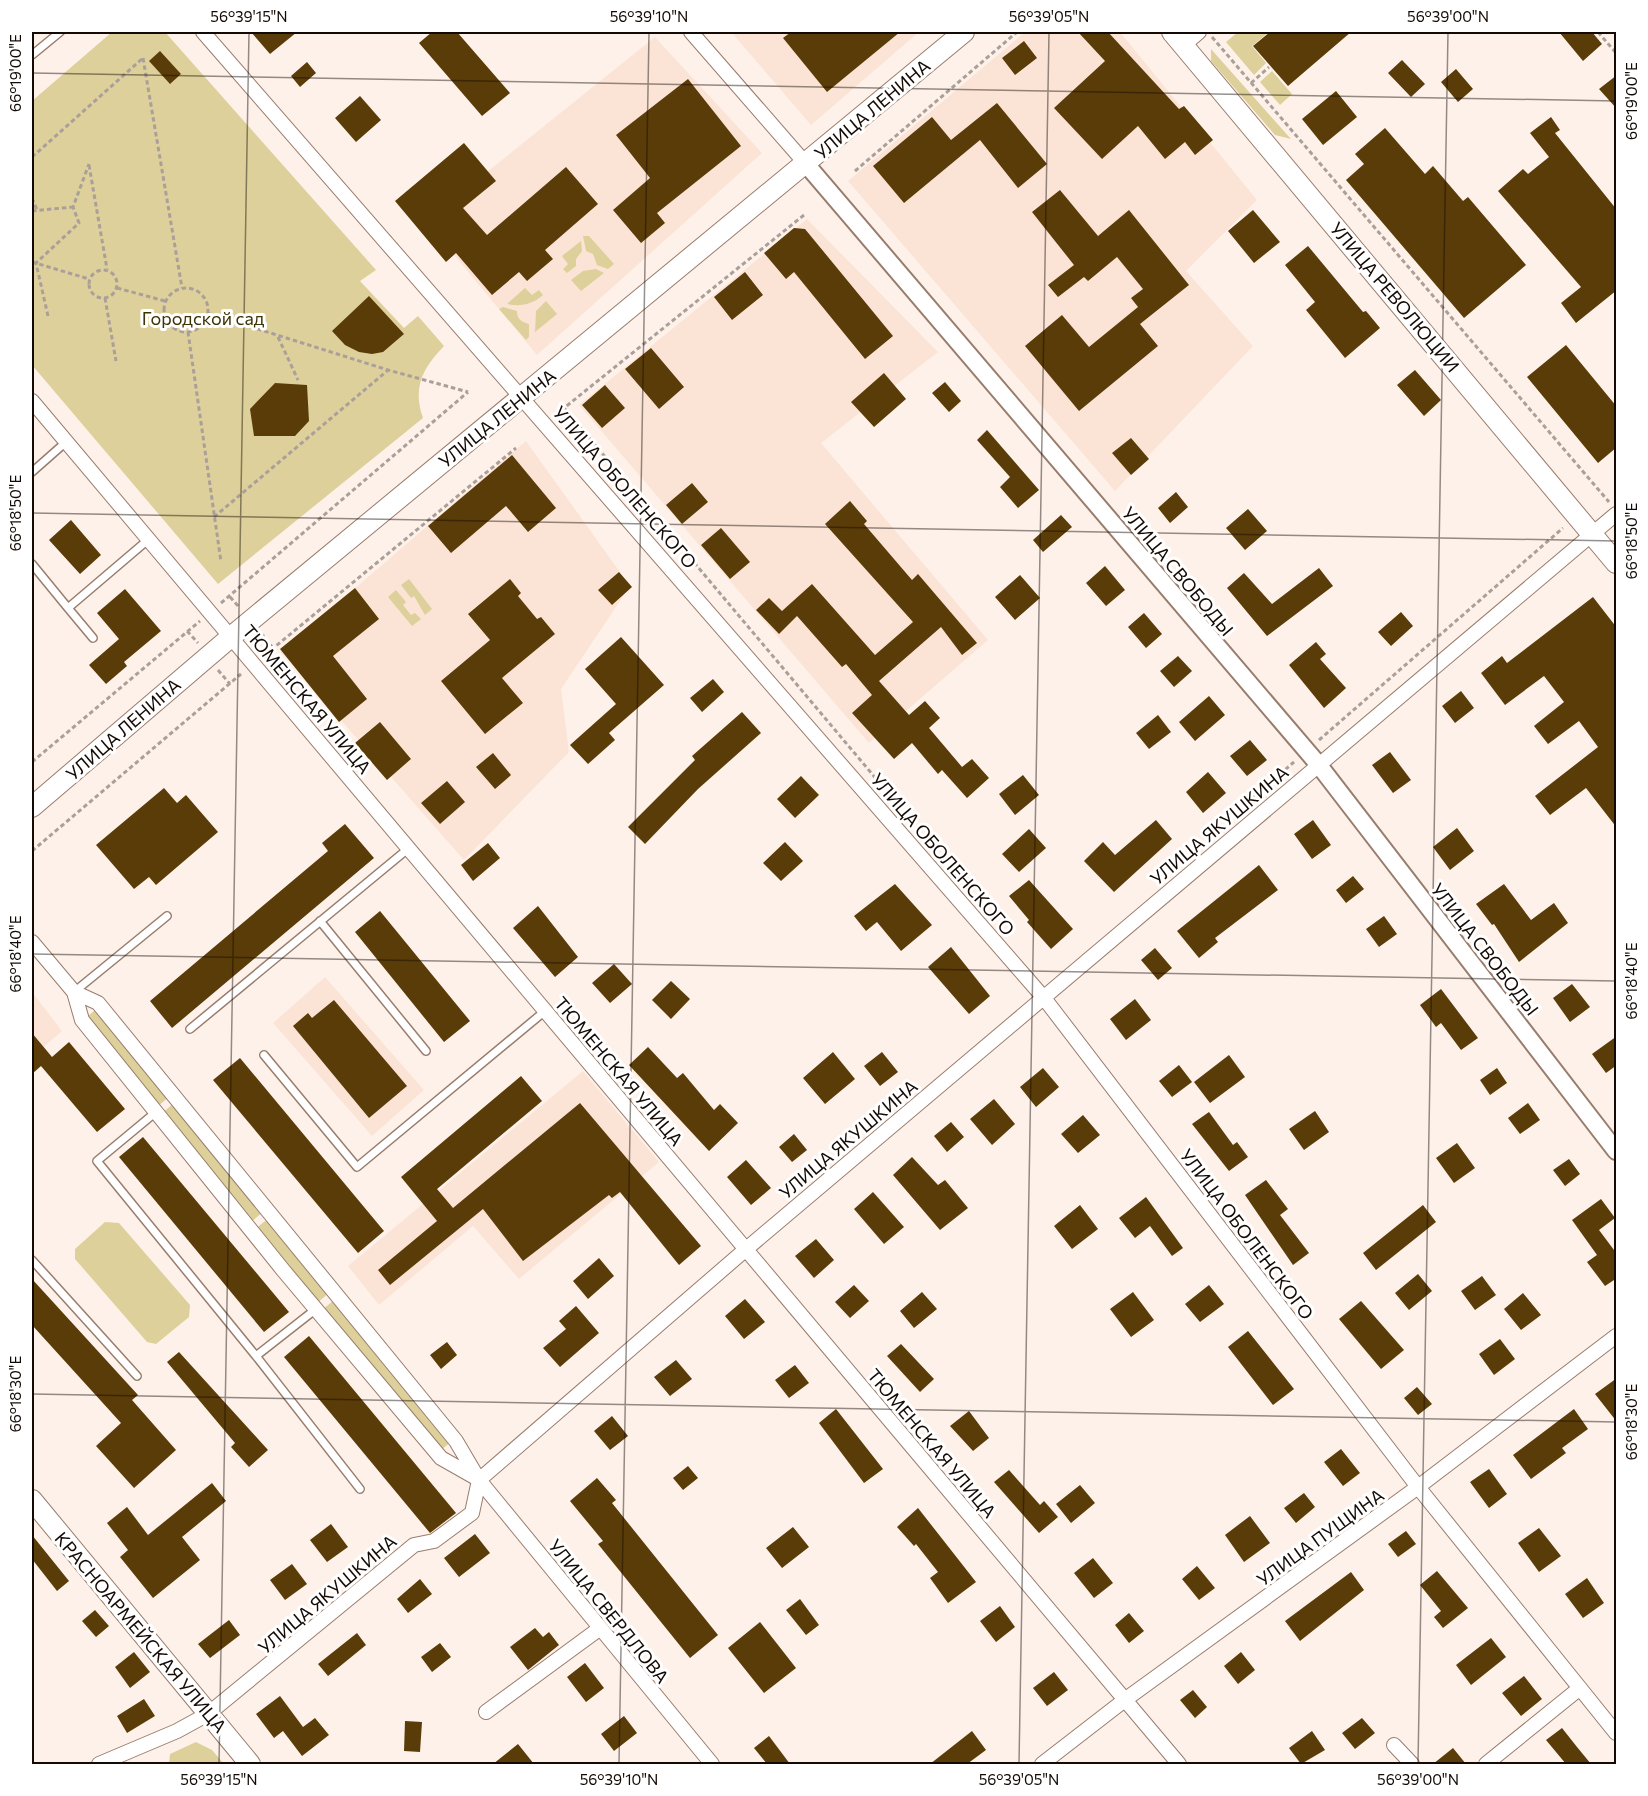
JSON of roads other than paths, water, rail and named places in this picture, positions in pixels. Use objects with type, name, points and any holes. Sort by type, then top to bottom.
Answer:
[{"type":"main road","name":"УЛИЦА ЛЕНИНА","points":[[32,807],[232,636],[964,32]]},
{"type":"main road","name":"УЛИЦА РЕВОЛЮЦИИ","points":[[1185,36],[1617,563]]},
{"type":"main road","name":"КРАСНОАРМЕЙСКАЯ УЛИЦА","points":[[32,1500],[250,1764]]},
{"type":"street","name":"УЛИЦА ОБОЛЕНСКОГО","points":[[203,32],[1044,998],[1418,1487],[1617,1733]]},
{"type":"street","name":"УЛИЦА СВОБОДЫ","points":[[691,32],[1312,758],[1617,1151]]},
{"type":"street","name":"ТЮМЕНСКАЯ УЛИЦА","points":[[32,401],[1179,1764]]},
{"type":"street","name":"УЛИЦА ЯКУШКИНА","points":[[99,1764],[177,1731],[208,1714],[414,1545],[434,1541],[472,1513],[479,1480],[745,1250],[1044,998],[1312,758],[1594,533],[1617,512]]},
{"type":"street","name":"УЛИЦА СВЕРДЛОВА","points":[[32,942],[74,992],[82,1020],[316,1309],[441,1458],[479,1480]]},
{"type":"street","name":"УЛИЦА СВЕРДЛОВА","points":[[74,992],[98,1003],[336,1292],[456,1440],[479,1480],[706,1762]]},
{"type":"street","points":[[156,1112],[174,1096]]},
{"type":"street","points":[[249,1228],[270,1212]]},
{"type":"street","points":[[316,1309],[336,1292]]},
{"type":"street","name":"УЛИЦА ПУЩИНА","points":[[1042,1764],[1126,1699],[1418,1487],[1617,1336]]},
{"type":"street","points":[[486,1712],[599,1629]]},
{"type":"street","points":[[1486,1764],[1580,1688]]},
{"type":"street","points":[[1394,1745],[1412,1764]]},
{"type":"lane","points":[[32,55],[60,32]]},
{"type":"lane","points":[[32,472],[66,441]]},
{"type":"lane","points":[[68,608],[149,539]]},
{"type":"lane","points":[[32,564],[93,638]]},
{"type":"lane","points":[[190,1029],[409,848]]},
{"type":"lane","points":[[74,992],[167,916]]},
{"type":"lane","points":[[320,921],[426,1051]]},
{"type":"lane","points":[[264,1055],[357,1167],[545,1011]]},
{"type":"lane","points":[[156,1112],[97,1161],[256,1356],[360,1489]]},
{"type":"lane","points":[[32,1260],[137,1376]]},
{"type":"lane","points":[[256,1356],[316,1309]]},
{"type":"park label","name":"Городской сад","points":[[203,318]]}]
